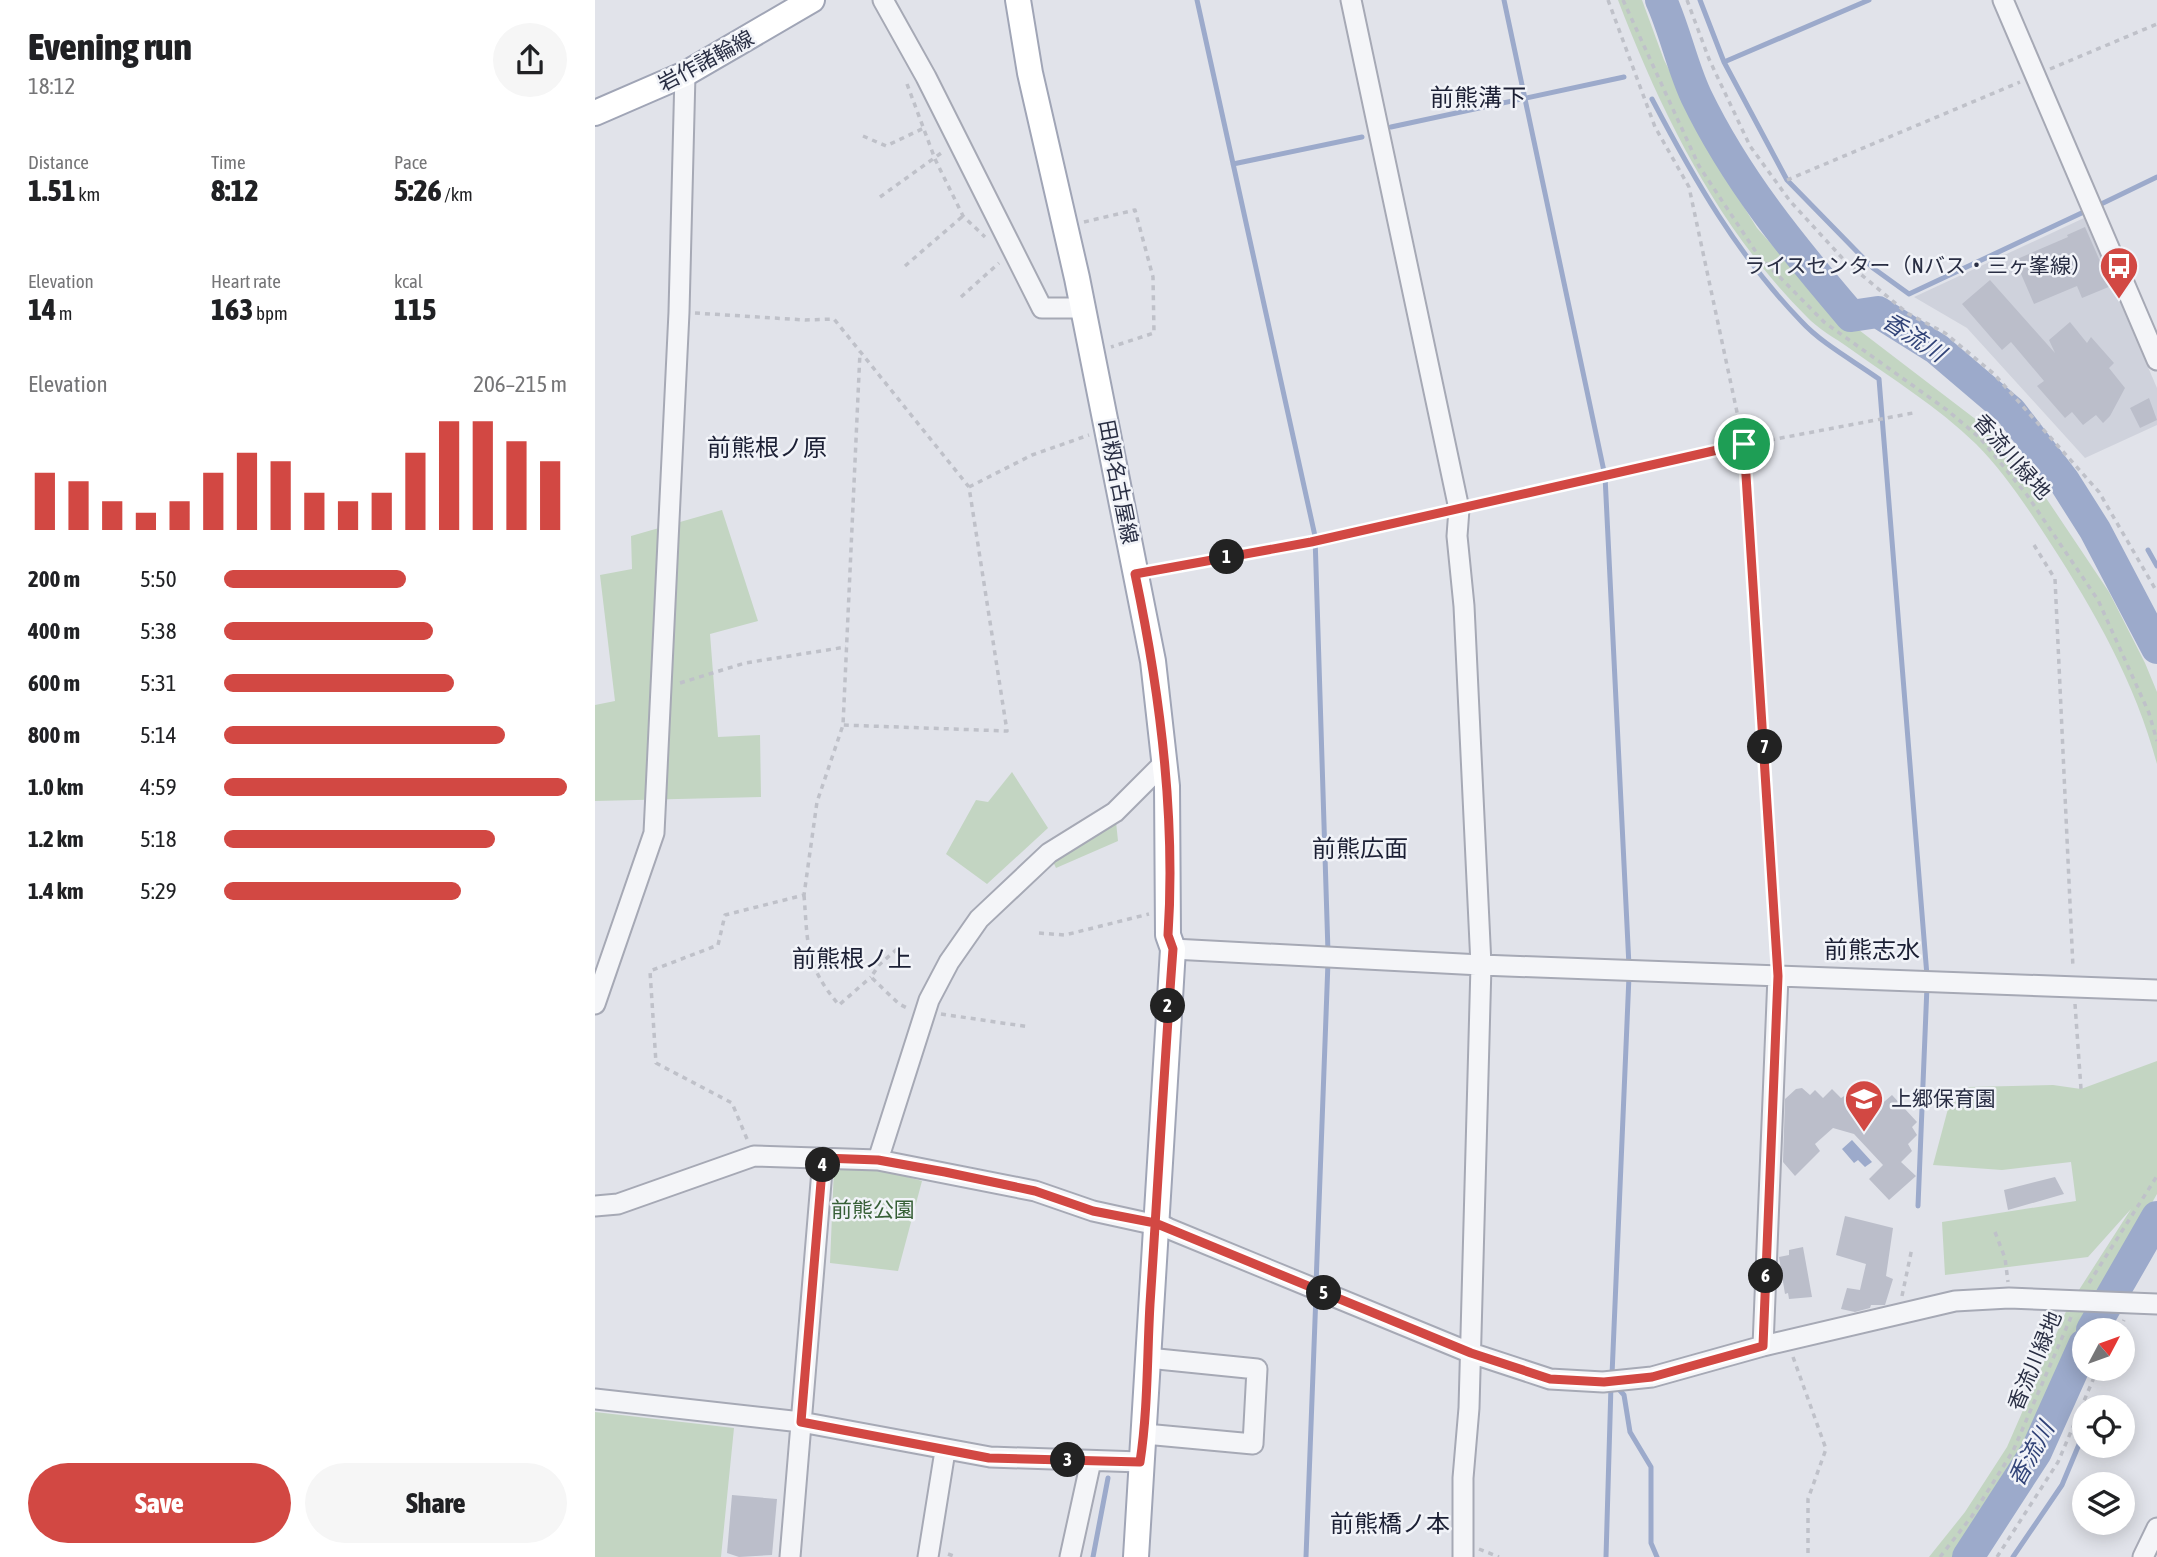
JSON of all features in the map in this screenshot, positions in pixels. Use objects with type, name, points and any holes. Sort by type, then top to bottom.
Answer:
[{"type":"main road","name":"岩作諸輪線","points":[[595,113],[685,74],[812,0]]},
{"type":"main road","name":"田籾名古屋線","points":[[1018,0],[1030,73],[1108,428],[1153,661],[1165,762],[1170,905],[1168,935],[1173,949],[1136,1557]]},
{"type":"street","points":[[883,0],[915,56],[1042,308],[1081,308]]},
{"type":"street","points":[[1351,0],[1459,509],[1457,536],[1481,965],[1471,1353],[1463,1478],[1463,1557]]},
{"type":"street","points":[[2003,0],[2157,360]]},
{"type":"street","points":[[595,1003],[654,833],[679,312],[685,74]]},
{"type":"street","points":[[878,1160],[929,1000],[949,962],[979,919],[1049,853],[1115,812],[1165,762]]},
{"type":"street","points":[[1173,949],[1481,965],[2157,990]]},
{"type":"street","points":[[1763,1346],[1778,976]]},
{"type":"street","points":[[595,1206],[618,1204],[754,1156],[878,1160],[1035,1191],[1093,1211],[1155,1223],[1471,1353],[1550,1379],[1604,1382],[1652,1377],[1763,1346],[1955,1301],[2009,1298],[2157,1304]]},
{"type":"street","points":[[790,1557],[823,1158]]},
{"type":"street","points":[[1145,1434],[1253,1444],[1257,1369],[1148,1358]]},
{"type":"street","points":[[595,1399],[801,1422],[989,1458],[1140,1462]]},
{"type":"street","points":[[927,1557],[946,1451]]},
{"type":"street","points":[[1070,1557],[1091,1461]]},
{"type":"street","points":[[2143,1557],[2157,1528]]},
{"type":"path","points":[[1608,0],[1655,127],[1689,187],[1744,444],[1778,976]]},
{"type":"path","name":"香流川緑地","points":[[1623,0],[1699,166],[1758,255],[1824,322],[1947,410],[1980,439],[2019,486],[2098,600],[2149,713],[2157,741]]},
{"type":"path","points":[[1686,0],[1709,59],[1750,146],[1790,201],[1845,261],[1906,313],[1945,333],[1994,374],[2099,492],[2157,592]]},
{"type":"path","points":[[1787,180],[2157,24]]},
{"type":"path","points":[[915,56],[902,70],[935,159],[963,216],[970,219],[987,239]]},
{"type":"path","points":[[863,136],[886,146],[923,128]]},
{"type":"path","points":[[880,197],[959,144]]},
{"type":"path","points":[[1065,227],[1135,211],[1153,278],[1154,333],[1092,353]]},
{"type":"path","points":[[905,266],[963,216]]},
{"type":"path","points":[[961,297],[1014,253]]},
{"type":"path","points":[[679,312],[805,320],[834,319],[969,487],[1007,731],[843,725]]},
{"type":"path","points":[[860,352],[843,725],[817,802],[804,895],[809,957],[818,980],[839,1005],[871,977]]},
{"type":"path","points":[[1135,574],[1311,542],[1744,444],[1913,413]]},
{"type":"path","points":[[969,487],[1031,455],[1108,428]]},
{"type":"path","points":[[2034,545],[2055,579],[2081,1089]]},
{"type":"path","points":[[661,689],[745,663],[846,647]]},
{"type":"path","points":[[754,1156],[732,1104],[656,1063],[650,971],[718,945],[725,915],[804,895]]},
{"type":"path","points":[[1039,933],[1065,935],[1137,919],[1170,905]]},
{"type":"path","name":"香流川緑地","points":[[1940,1557],[1972,1516],[2013,1451],[2078,1300],[2157,1176]]},
{"type":"path","points":[[1995,1233],[2005,1258],[2009,1298]]},
{"type":"path","points":[[1899,1312],[1912,1248]]},
{"type":"path","points":[[1787,1342],[1826,1449],[1808,1499],[1808,1557]]},
{"type":"path","points":[[1997,1557],[2058,1462],[2092,1381]]},
{"type":"shaded area","points":[[2084,218],[2157,388],[2157,425],[2085,458],[1967,328],[1914,297]]},
{"type":"green space","points":[[1618,0],[1642,0],[1664,60],[1718,165],[1757,228],[1825,304],[1991,431],[2038,486],[2109,592],[2145,663],[2157,692],[2157,764],[2137,705],[2112,648],[2082,594],[2024,503],[1996,466],[1961,430],[1914,393],[1816,325],[1774,282],[1719,208],[1695,168],[1654,86]]},
{"type":"green space","points":[[722,510],[758,621],[710,634],[718,737],[760,735],[761,797],[595,801],[595,705],[615,701],[600,575],[632,569],[631,536]]},
{"type":"green space","points":[[1012,772],[1048,828],[987,884],[946,854],[976,800],[988,802]]},
{"type":"green space","points":[[1115,812],[1118,841],[1056,868],[1049,853]]},
{"type":"green space","points":[[2157,1061],[2157,1194],[2086,1318],[2072,1318],[2072,1348],[2022,1455],[1980,1522],[1953,1557],[1929,1557],[1965,1512],[2007,1447],[2068,1307],[2131,1209],[2088,1257],[1945,1275],[1942,1222],[2076,1201],[2071,1162],[2002,1170],[1933,1165],[1949,1105],[1969,1087],[2053,1085],[2081,1089]]},
{"type":"green space","name":"前熊公園","points":[[834,1168],[879,1169],[922,1181],[898,1271],[830,1263]]},
{"type":"green space","points":[[595,1412],[734,1428],[721,1557],[595,1557]]},
{"type":"water","points":[[1852,1140],[1872,1162],[1865,1167],[1858,1160],[1854,1163],[1842,1149]]},
{"type":"building","points":[[2085,227],[2111,286],[2082,298],[2077,286],[2034,304],[2015,260]]},
{"type":"building","points":[[1990,280],[2055,353],[2049,340],[2070,322],[2087,343],[2091,337],[2114,363],[2109,368],[2125,388],[2110,416],[2103,423],[2096,415],[2083,425],[2072,412],[2065,418],[2037,386],[2044,381],[2011,342],[2002,350],[1962,304]]},
{"type":"building","points":[[2149,398],[2157,420],[2140,428],[2130,408]]},
{"type":"building","points":[[1802,1088],[1810,1095],[1815,1090],[1823,1098],[1832,1089],[1841,1098],[1849,1093],[1862,1105],[1870,1098],[1878,1107],[1892,1095],[1917,1122],[1912,1127],[1917,1135],[1908,1144],[1912,1151],[1901,1162],[1916,1176],[1889,1200],[1869,1179],[1883,1165],[1854,1134],[1833,1128],[1815,1144],[1820,1151],[1795,1176],[1783,1162],[1785,1099],[1796,1089]]},
{"type":"building","points":[[2055,1177],[2064,1194],[2008,1210],[2004,1190]]},
{"type":"building","points":[[1845,1216],[1893,1228],[1886,1276],[1893,1279],[1885,1305],[1871,1305],[1870,1308],[1855,1312],[1841,1309],[1847,1288],[1860,1290],[1866,1264],[1836,1255]]},
{"type":"building","points":[[1803,1247],[1812,1297],[1789,1299],[1788,1293],[1785,1294],[1779,1257],[1789,1255],[1789,1250]]},
{"type":"building","points":[[732,1495],[777,1499],[772,1555],[739,1557],[727,1553]]},
{"type":"waterway","points":[[1197,0],[1315,536],[1328,952]]},
{"type":"waterway","points":[[1504,0],[1605,476],[1629,966]]},
{"type":"waterway","name":"香流川","points":[[1661,0],[1696,96],[1729,156],[1766,211],[1851,316],[1878,312],[1937,349],[2011,412],[2064,481],[2095,530],[2157,648]]},
{"type":"waterway","points":[[1700,0],[1724,62],[1787,180],[1873,268],[1909,294],[2088,210]]},
{"type":"waterway","points":[[1724,62],[1869,0]]},
{"type":"waterway","points":[[1391,127],[1624,77]]},
{"type":"waterway","points":[[1652,99],[1719,216],[1778,296],[1828,345],[1879,379],[1927,976]]},
{"type":"waterway","points":[[1233,164],[1362,137]]},
{"type":"waterway","points":[[2097,206],[2157,177]]},
{"type":"waterway","points":[[2148,550],[2157,566]]},
{"type":"waterway","points":[[1316,1285],[1328,962]]},
{"type":"waterway","points":[[1612,1375],[1629,976]]},
{"type":"waterway","points":[[1918,1206],[1927,986]]},
{"type":"waterway","name":"香流川","points":[[2099,1318],[2157,1217]]},
{"type":"waterway","points":[[1306,1557],[1316,1294]]},
{"type":"waterway","name":"香流川","points":[[1968,1557],[2036,1452],[2072,1372]]},
{"type":"waterway","points":[[1606,1557],[1611,1385]]},
{"type":"waterway","points":[[1615,1385],[1624,1395],[1630,1432],[1651,1467],[1651,1543],[1657,1557]]},
{"type":"waterway","points":[[2013,1557],[2062,1485],[2073,1458]]},
{"type":"waterway","points":[[1093,1557],[1108,1478]]},
{"type":"place","name":"ライスセンター（Nバス・三ヶ峯線）","points":[[2119,300]]},
{"type":"place","name":"上郷保育園","points":[[1864,1133]]},
{"type":"district","name":"前熊溝下","points":[[1478,98]]},
{"type":"district","name":"前熊根ノ原","points":[[767,448]]},
{"type":"district","name":"前熊広面","points":[[1360,849]]},
{"type":"district","name":"前熊志水","points":[[1872,950]]},
{"type":"district","name":"前熊根ノ上","points":[[852,959]]},
{"type":"district","name":"前熊橋ノ本","points":[[1390,1524]]},
{"type":"route","points":[[1744,444],[1627,473],[1311,542],[1135,574],[1153,661],[1167,786],[1170,844],[1168,935],[1173,949],[1164,1058],[1158,1181],[1155,1223],[1150,1317],[1145,1434],[1140,1462],[989,1458],[801,1422],[823,1158],[878,1160],[945,1172],[1035,1191],[1093,1211],[1155,1223],[1471,1353],[1550,1379],[1604,1382],[1652,1377],[1763,1346],[1778,976],[1744,444]]}]
